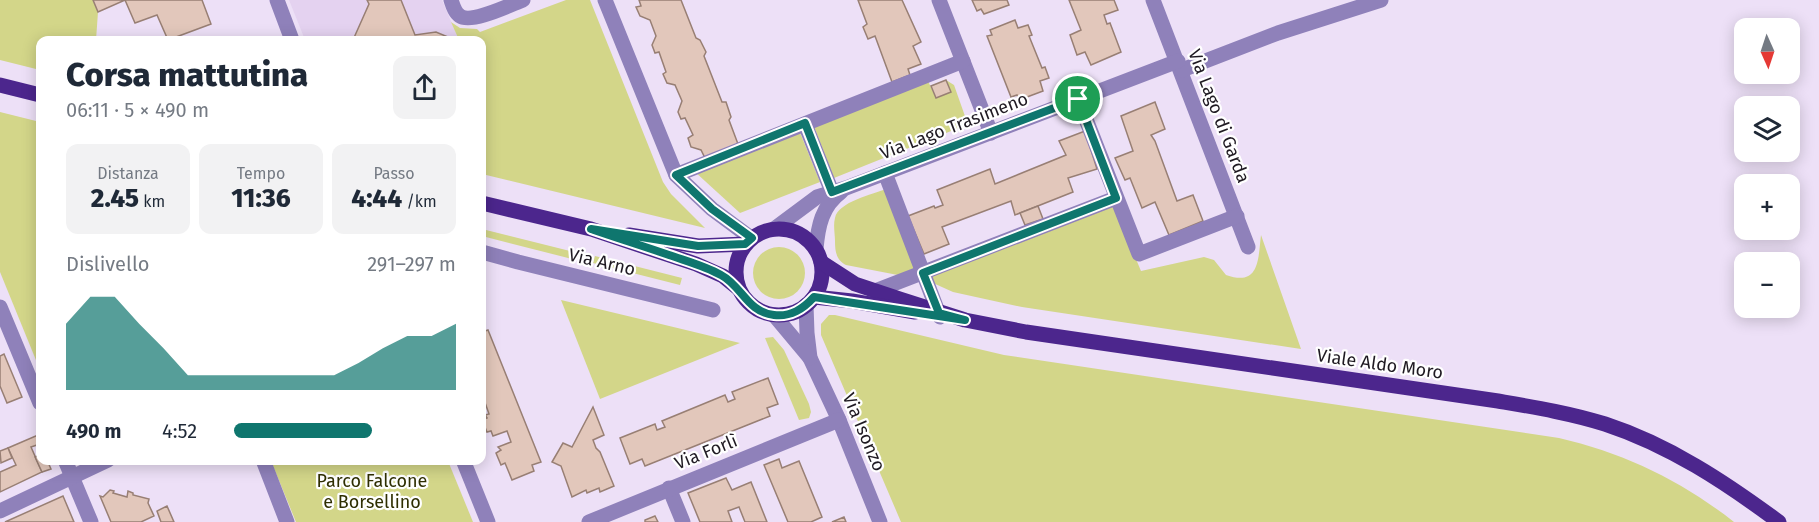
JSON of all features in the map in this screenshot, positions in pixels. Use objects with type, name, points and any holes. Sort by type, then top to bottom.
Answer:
[{"type":"main road","points":[[0,85],[36,94]]},
{"type":"main road","points":[[486,203],[591,229],[698,246],[748,241],[766,230],[774,229]]},
{"type":"main road","points":[[591,229],[710,270],[723,276],[739,289]]},
{"type":"main road","name":"Viale Aldo Moro","points":[[774,229],[798,232],[811,242],[818,255],[874,298]]},
{"type":"main road","points":[[748,241],[736,261],[735,270],[739,289],[744,299],[753,307],[774,315]]},
{"type":"main road","points":[[810,301],[821,280],[818,255]]},
{"type":"main road","name":"Viale Aldo Moro","points":[[774,315],[786,315],[797,311],[810,301],[874,298],[939,315],[1026,332],[1498,400],[1566,413],[1605,424],[1656,444],[1690,461],[1774,519]]},
{"type":"street","points":[[277,0],[290,36]]},
{"type":"street","points":[[451,0],[458,15],[465,19],[474,18],[523,0]]},
{"type":"street","points":[[605,0],[676,175],[748,241]]},
{"type":"street","points":[[939,0],[991,133]]},
{"type":"street","name":"Via Lago di Garda","points":[[1153,0],[1248,247]]},
{"type":"street","name":"Via Lago Trasimeno","points":[[774,229],[817,198],[837,193],[1078,99],[1381,0]]},
{"type":"street","points":[[676,175],[963,61]]},
{"type":"street","points":[[1078,99],[1139,254],[1237,216]]},
{"type":"street","points":[[805,123],[837,193],[826,206],[819,227],[818,255]]},
{"type":"street","points":[[885,173],[939,315]]},
{"type":"street","points":[[874,298],[923,273],[1116,198]]},
{"type":"street","name":"Via Arno","points":[[486,253],[713,310]]},
{"type":"street","points":[[810,301],[807,333],[810,358]]},
{"type":"street","points":[[1,311],[36,394]]},
{"type":"street","points":[[774,315],[810,358]]},
{"type":"street","name":"Via Isonzo","points":[[810,358],[880,522]]},
{"type":"street","name":"Via Forlì","points":[[589,522],[838,420]]},
{"type":"street","points":[[67,465],[91,522]]},
{"type":"street","points":[[0,511],[97,465]]},
{"type":"street","points":[[265,465],[287,522]]},
{"type":"street","points":[[465,465],[488,522]]},
{"type":"street","points":[[669,488],[683,522]]},
{"type":"shaded area","points":[[289,0],[442,0],[457,36],[303,36]]},
{"type":"green space","points":[[0,0],[93,0],[98,12],[96,36],[36,36],[36,69],[0,60]]},
{"type":"green space","points":[[566,0],[590,0],[663,182],[671,194],[705,228],[486,175],[486,36],[457,36],[451,22],[460,28],[477,29],[480,32]]},
{"type":"green space","points":[[927,79],[936,98],[950,92],[946,80],[954,85],[966,125],[834,178],[813,124]]},
{"type":"green space","points":[[0,112],[36,121],[36,360],[0,272]]},
{"type":"green space","points":[[799,130],[820,182],[740,213],[694,171]]},
{"type":"green space","points":[[886,189],[918,271],[903,276],[846,265],[840,261],[836,252],[834,224],[838,212],[842,207],[857,199]]},
{"type":"green space","points":[[1113,204],[1141,271],[1204,257],[1214,260],[1226,275],[1237,278],[1245,277],[1255,269],[1261,235],[1301,349],[1022,307],[953,292],[933,283],[931,274]]},
{"type":"green space","points":[[486,230],[574,252],[572,259],[486,237]]},
{"type":"green space","points":[[779,247],[793,251],[801,259],[805,273],[801,287],[793,295],[779,299],[765,295],[757,287],[753,273],[757,259],[765,251]]},
{"type":"green space","points":[[595,256],[682,278],[680,285],[593,263]]},
{"type":"green space","points":[[561,300],[740,343],[600,399]]},
{"type":"green space","points":[[829,315],[1004,355],[1559,438],[1629,460],[1651,470],[1694,494],[1734,522],[901,522],[821,335],[821,324]]},
{"type":"green space","points":[[773,337],[784,350],[809,404],[811,412],[809,418],[799,420],[765,338]]},
{"type":"green space","name":"Parco Falcone e Borsellino","points":[[273,465],[450,465],[473,522],[296,522]]},
{"type":"building","points":[[93,0],[125,0],[98,12]]},
{"type":"building","points":[[125,0],[202,0],[211,24],[179,36],[166,36],[157,15],[135,23]]},
{"type":"building","points":[[367,0],[401,0],[415,35],[436,32],[446,36],[355,36],[369,4]]},
{"type":"building","points":[[639,0],[681,0],[696,38],[700,40],[706,52],[704,56],[722,102],[726,102],[731,117],[729,120],[738,144],[705,158],[701,150],[691,147],[688,138],[693,135],[685,118],[681,119],[678,112],[682,101],[675,85],[667,83],[663,74],[666,72],[659,52],[655,53],[652,45],[656,36],[650,20],[640,16],[636,7],[641,6]]},
{"type":"building","points":[[858,0],[902,0],[921,42],[913,46],[921,64],[908,69],[910,75],[892,82],[875,36],[868,39],[863,27],[867,24]]},
{"type":"building","points":[[972,0],[1007,0],[1009,5],[984,14],[981,9],[977,11]]},
{"type":"building","points":[[1069,0],[1114,0],[1118,10],[1104,15],[1107,24],[1110,23],[1121,52],[1091,65],[1085,52],[1077,55],[1070,35],[1081,30]]},
{"type":"building","points":[[1015,20],[1018,28],[1028,25],[1032,35],[1029,36],[1042,68],[1045,67],[1049,78],[1040,81],[1043,91],[1019,100],[1017,95],[1011,97],[987,36],[992,35],[990,30]]},
{"type":"building","points":[[946,80],[951,92],[936,98],[931,86]]},
{"type":"building","points":[[1155,102],[1165,129],[1151,135],[1177,201],[1193,195],[1203,221],[1169,235],[1155,202],[1142,208],[1130,178],[1125,180],[1115,158],[1133,151],[1121,116]]},
{"type":"building","points":[[1085,131],[1097,169],[1068,178],[1073,192],[1015,215],[1011,201],[942,227],[949,244],[924,254],[908,216],[943,205],[937,190],[990,169],[995,184],[1066,155],[1059,141]]},
{"type":"building","points":[[1038,206],[1043,219],[1025,225],[1020,213]]},
{"type":"building","points":[[488,330],[541,462],[532,465],[534,471],[512,480],[505,463],[501,465],[496,453],[501,450],[498,447],[511,442],[507,431],[493,436],[491,431],[487,432],[486,430],[486,415],[489,414],[486,405],[486,331]]},
{"type":"building","points":[[4,354],[22,397],[7,403],[0,386],[0,356]]},
{"type":"building","points":[[768,378],[778,404],[767,408],[770,416],[645,466],[642,459],[630,464],[620,438],[655,424],[657,430],[665,427],[662,421],[725,395],[728,402],[735,399],[732,392]]},
{"type":"building","points":[[593,407],[604,435],[593,440],[614,486],[600,492],[599,488],[587,493],[586,490],[572,497],[561,466],[552,462],[563,443],[572,447]]},
{"type":"building","points":[[36,436],[36,445],[31,447],[36,465],[39,465],[42,472],[0,492],[0,472],[16,465],[8,448]]},
{"type":"building","points":[[8,448],[12,458],[1,463],[0,451]]},
{"type":"building","points":[[779,459],[782,468],[799,461],[822,517],[811,522],[788,522],[764,465]]},
{"type":"building","points":[[39,465],[49,465],[51,469],[42,472]]},
{"type":"building","points":[[726,478],[732,490],[751,482],[767,522],[745,522],[739,507],[728,511],[732,522],[700,522],[688,493]]},
{"type":"building","points":[[110,490],[127,497],[128,491],[133,495],[149,499],[148,503],[154,516],[141,522],[111,522],[100,496],[103,497]]},
{"type":"building","points":[[63,496],[74,522],[5,522]]},
{"type":"building","points":[[167,506],[174,522],[161,522],[157,511]]},
{"type":"building","points":[[655,516],[658,522],[645,522],[645,520]]},
{"type":"building","points":[[844,517],[846,522],[832,522]]},
{"type":"route","points":[[1078,99],[1116,198],[923,273],[939,313],[965,320],[814,297],[797,311],[786,315],[774,315],[753,307],[744,299],[739,289],[723,276],[696,264],[591,229],[698,246],[745,244],[752,238],[712,209],[676,175],[805,123],[832,192],[1078,99]]}]
